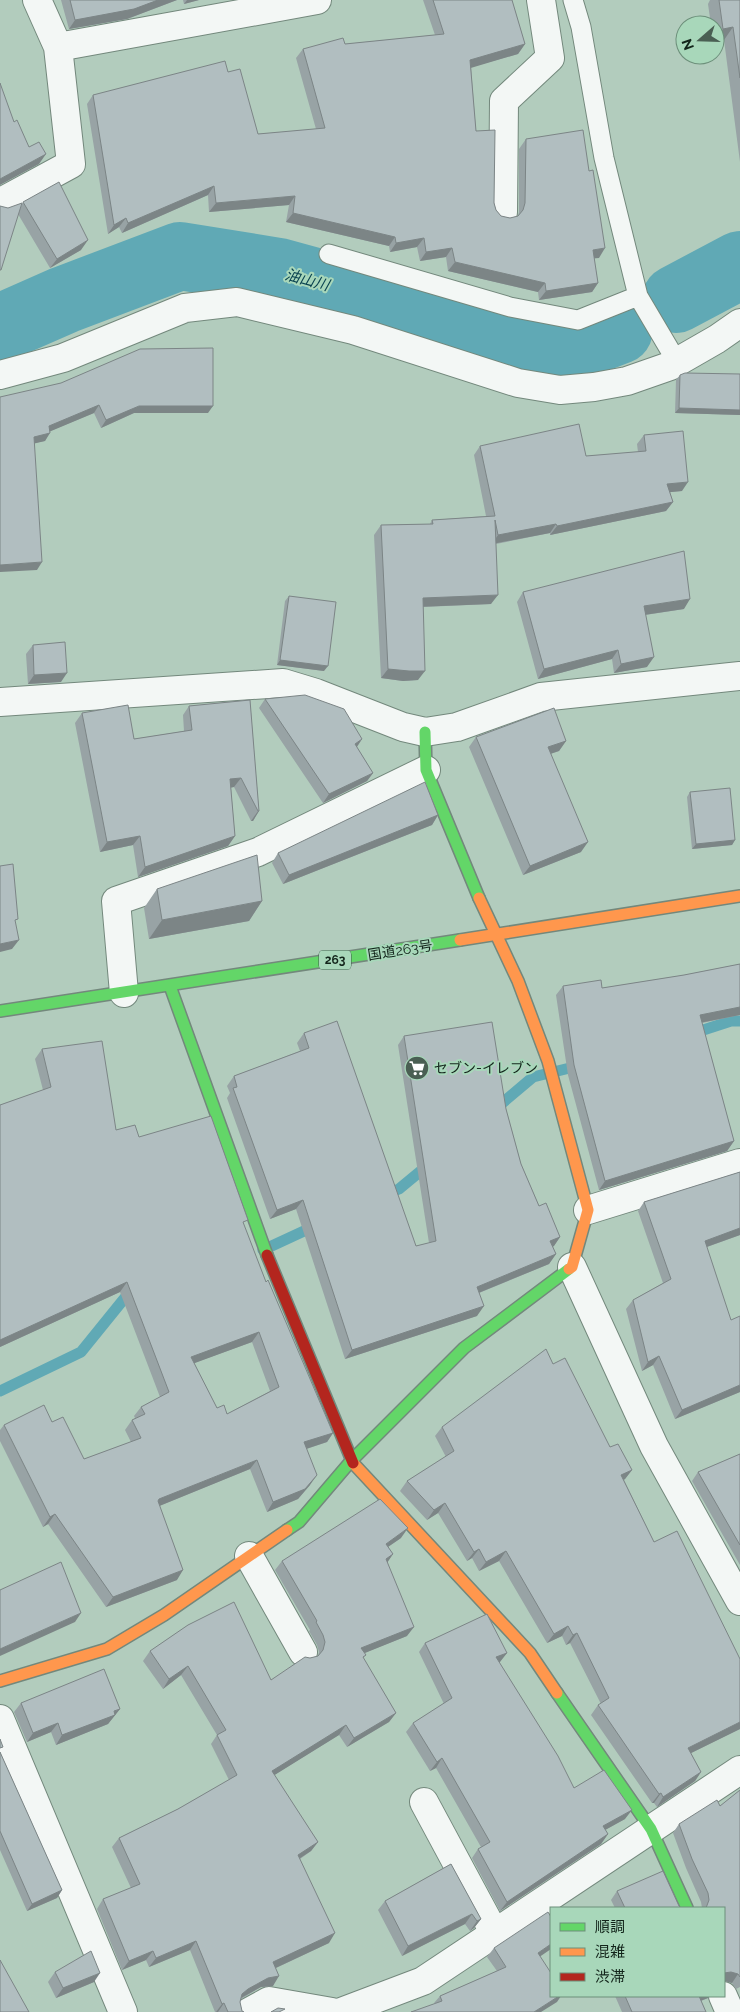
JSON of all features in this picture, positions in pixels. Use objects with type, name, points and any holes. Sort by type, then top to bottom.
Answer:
[{"type":"main road","points":[[0,1681],[107,1649],[164,1615],[299,1522],[350,1461],[464,1348],[572,1266],[588,1210],[548,1061],[518,981],[426,770],[425,732]]},
{"type":"main road","name":"国道263号","points":[[0,1012],[740,896]]},
{"type":"main road","points":[[170,986],[260,1237],[350,1461],[530,1653],[652,1829],[687,1907]]},
{"type":"street","points":[[1,202],[71,164],[58,48],[37,0]]},
{"type":"street","points":[[58,48],[317,0]]},
{"type":"street","points":[[503,212],[504,101],[550,58],[541,0]]},
{"type":"street","points":[[0,374],[63,358],[184,308],[237,302],[353,330],[518,383],[560,390],[628,381],[677,362],[740,323]]},
{"type":"street","points":[[0,702],[283,682],[403,727],[425,732],[457,727],[541,697],[740,676]]},
{"type":"street","points":[[124,992],[116,901],[258,852],[426,770]]},
{"type":"street","points":[[588,1210],[740,1163]]},
{"type":"street","points":[[572,1266],[654,1446],[740,1601]]},
{"type":"street","points":[[250,1556],[303,1652]]},
{"type":"street","points":[[0,1720],[123,2012]]},
{"type":"street","points":[[341,2012],[423,1981],[740,1770]]},
{"type":"street","points":[[424,1802],[495,1934]]},
{"type":"street","points":[[723,1997],[730,2012]]},
{"type":"street","points":[[249,2012],[269,2001],[332,2012]]},
{"type":"lane","points":[[573,0],[581,27],[604,158],[638,296],[677,362]]},
{"type":"lane","points":[[329,254],[510,307],[578,320],[638,296]]},
{"type":"building","points":[[70,0],[158,0],[134,9],[75,20]]},
{"type":"building","points":[[433,0],[512,0],[525,44],[470,60],[476,131],[495,130],[494,203],[496,210],[501,216],[510,218],[518,216],[523,210],[525,203],[526,139],[583,130],[589,171],[593,170],[605,248],[593,250],[598,283],[546,291],[545,283],[455,262],[452,248],[426,252],[424,238],[396,243],[395,237],[293,213],[295,196],[216,203],[214,186],[128,223],[126,218],[114,225],[93,95],[225,61],[228,72],[240,69],[258,134],[325,128],[303,49],[343,38],[345,44],[444,34]]},
{"type":"building","points":[[719,0],[740,0],[740,78],[733,27],[725,29],[725,15],[721,15]]},
{"type":"building","points":[[0,83],[14,122],[17,120],[29,147],[39,142],[46,154],[0,179]]},
{"type":"building","points":[[59,182],[88,240],[57,259],[23,202]]},
{"type":"building","points":[[22,203],[0,270],[0,206],[8,208]]},
{"type":"building","points":[[213,348],[213,406],[139,406],[106,420],[99,405],[49,426],[50,433],[34,437],[42,562],[0,565],[0,397],[61,383],[140,349]]},
{"type":"building","points":[[685,373],[740,374],[740,410],[679,408],[680,375]]},
{"type":"building","points":[[579,424],[586,456],[646,451],[644,435],[683,431],[688,482],[667,484],[673,502],[557,526],[556,524],[498,535],[495,520],[498,595],[423,598],[425,671],[388,669],[381,525],[433,524],[432,520],[495,516],[480,446]]},
{"type":"building","points":[[684,551],[690,599],[644,606],[654,657],[621,664],[618,650],[544,669],[523,592]]},
{"type":"building","points":[[289,596],[336,602],[328,666],[280,660]]},
{"type":"building","points":[[65,642],[67,673],[34,675],[33,645]]},
{"type":"building","points":[[305,695],[344,709],[362,739],[355,744],[373,773],[329,794],[265,699]]},
{"type":"building","points":[[250,700],[259,811],[241,778],[230,779],[235,836],[145,867],[140,836],[107,842],[82,713],[128,705],[134,739],[192,730],[189,706]]},
{"type":"building","points":[[554,708],[566,741],[548,747],[588,842],[530,866],[476,737]]},
{"type":"building","points":[[425,782],[438,815],[289,875],[278,853]]},
{"type":"building","points":[[730,788],[735,840],[696,844],[690,792]]},
{"type":"building","points":[[257,855],[262,901],[162,920],[157,889]]},
{"type":"building","points":[[13,864],[18,919],[15,920],[19,940],[0,944],[0,866]]},
{"type":"building","points":[[740,964],[740,1007],[700,1015],[734,1141],[605,1181],[574,1065],[563,986],[601,980],[602,988]]},
{"type":"building","points":[[337,1021],[416,1246],[436,1241],[404,1036],[492,1022],[506,1109],[521,1164],[539,1206],[546,1203],[560,1237],[550,1241],[556,1254],[477,1287],[484,1306],[352,1350],[303,1200],[277,1210],[233,1088],[237,1087],[234,1076],[309,1048],[304,1033]]},
{"type":"building","points":[[102,1041],[116,1130],[135,1125],[139,1137],[211,1116],[248,1220],[243,1222],[266,1282],[268,1280],[333,1433],[304,1442],[317,1475],[305,1489],[273,1502],[257,1460],[159,1499],[158,1501],[183,1570],[113,1597],[55,1514],[50,1517],[4,1425],[44,1405],[52,1422],[63,1417],[84,1459],[141,1438],[132,1420],[145,1414],[141,1407],[169,1392],[127,1282],[0,1340],[0,1105],[51,1087],[42,1049]],"holes":[[[259,1332],[279,1387],[227,1414],[224,1405],[217,1408],[191,1357]]]},
{"type":"building","points":[[740,1172],[740,1228],[705,1241],[731,1320],[740,1316],[740,1385],[682,1410],[659,1356],[648,1362],[633,1300],[671,1279],[644,1202]]},
{"type":"building","points":[[546,1349],[553,1364],[565,1358],[610,1447],[618,1444],[632,1470],[621,1475],[654,1542],[677,1531],[740,1659],[740,1722],[688,1748],[701,1772],[663,1797],[661,1793],[659,1794],[598,1705],[609,1698],[577,1633],[573,1635],[568,1626],[554,1634],[506,1551],[486,1562],[479,1549],[474,1552],[445,1503],[434,1510],[407,1481],[454,1451],[442,1427]]},
{"type":"building","points":[[740,1454],[740,1545],[698,1472]]},
{"type":"building","points":[[380,1499],[408,1528],[386,1544],[393,1554],[386,1559],[414,1627],[361,1648],[366,1655],[363,1657],[396,1713],[354,1738],[346,1725],[272,1771],[318,1842],[298,1855],[335,1933],[273,1962],[279,1976],[268,1978],[242,1994],[240,2002],[244,2012],[228,2012],[224,2003],[222,2004],[196,1941],[156,1958],[153,1951],[129,1961],[103,1899],[140,1884],[119,1838],[178,1809],[237,1775],[217,1735],[226,1730],[188,1666],[169,1679],[150,1651],[188,1625],[234,1602],[271,1680],[305,1657],[318,1656],[323,1650],[325,1642],[323,1635],[317,1621],[282,1561]]},
{"type":"building","points":[[61,1562],[81,1613],[0,1649],[0,1590]]},
{"type":"building","points":[[487,1614],[507,1653],[496,1657],[558,1756],[574,1788],[604,1770],[632,1810],[603,1826],[608,1834],[507,1902],[478,1849],[490,1842],[442,1758],[437,1762],[413,1723],[452,1698],[425,1643]]},
{"type":"building","points":[[104,1669],[120,1709],[114,1711],[115,1715],[62,1735],[58,1723],[33,1733],[21,1703]]},
{"type":"building","points":[[0,1752],[62,1890],[32,1904],[0,1831]]},
{"type":"building","points":[[740,1790],[740,1977],[738,1974],[731,1972],[725,1973],[725,1907],[706,1907],[709,1900],[708,1893],[692,1859],[679,1824],[717,1800],[720,1806]]},
{"type":"building","points":[[451,1864],[481,1919],[477,1921],[472,1914],[408,1946],[385,1901]]},
{"type":"building","points":[[663,1871],[680,1907],[625,1907],[617,1891]]},
{"type":"building","points":[[548,1912],[550,1915],[550,1945],[538,1953],[550,1971],[550,1997],[557,1997],[534,2012],[411,2012],[442,2001],[440,1996],[506,1967],[494,1948]]},
{"type":"building","points":[[91,1951],[100,1973],[63,1988],[55,1972]]},
{"type":"building","points":[[0,1960],[29,2012],[0,2012]]},
{"type":"building","points":[[625,1997],[699,1997],[706,2012],[632,2012]]},
{"type":"building","points":[[278,2008],[285,2009],[279,2012],[271,2012]]},
{"type":"waterway","name":"油山川","points":[[0,328],[64,300],[180,256],[279,272],[479,327],[580,345],[619,330]]},
{"type":"waterway","name":"油山川","points":[[676,299],[740,265]]},
{"type":"waterway","points":[[691,1034],[731,1021],[740,1021]]},
{"type":"waterway","points":[[494,1110],[533,1077],[582,1065]]},
{"type":"waterway","points":[[384,1195],[399,1189],[428,1165]]},
{"type":"waterway","points":[[263,1250],[317,1225]]},
{"type":"waterway","points":[[0,1391],[81,1352],[132,1289]]},
{"type":"traffic: fast","points":[[425,732],[426,770],[479,898]]},
{"type":"traffic: fast","points":[[0,1011],[460,940]]},
{"type":"traffic: fast","points":[[170,986],[267,1255]]},
{"type":"traffic: fast","points":[[287,1530],[299,1522],[351,1461],[464,1348],[569,1269]]},
{"type":"traffic: fast","points":[[557,1693],[651,1829],[687,1907]]},
{"type":"traffic: slow","points":[[460,940],[740,896]]},
{"type":"traffic: slow","points":[[479,898],[518,981],[548,1061],[588,1210],[572,1267],[569,1269]]},
{"type":"traffic: slow","points":[[353,1463],[530,1653],[557,1693]]},
{"type":"traffic: slow","points":[[0,1681],[107,1649],[164,1615],[287,1530]]},
{"type":"traffic: jam","points":[[267,1255],[353,1463]]},
{"type":"place","name":"セブン-イレブン","points":[[417,1068]]}]
